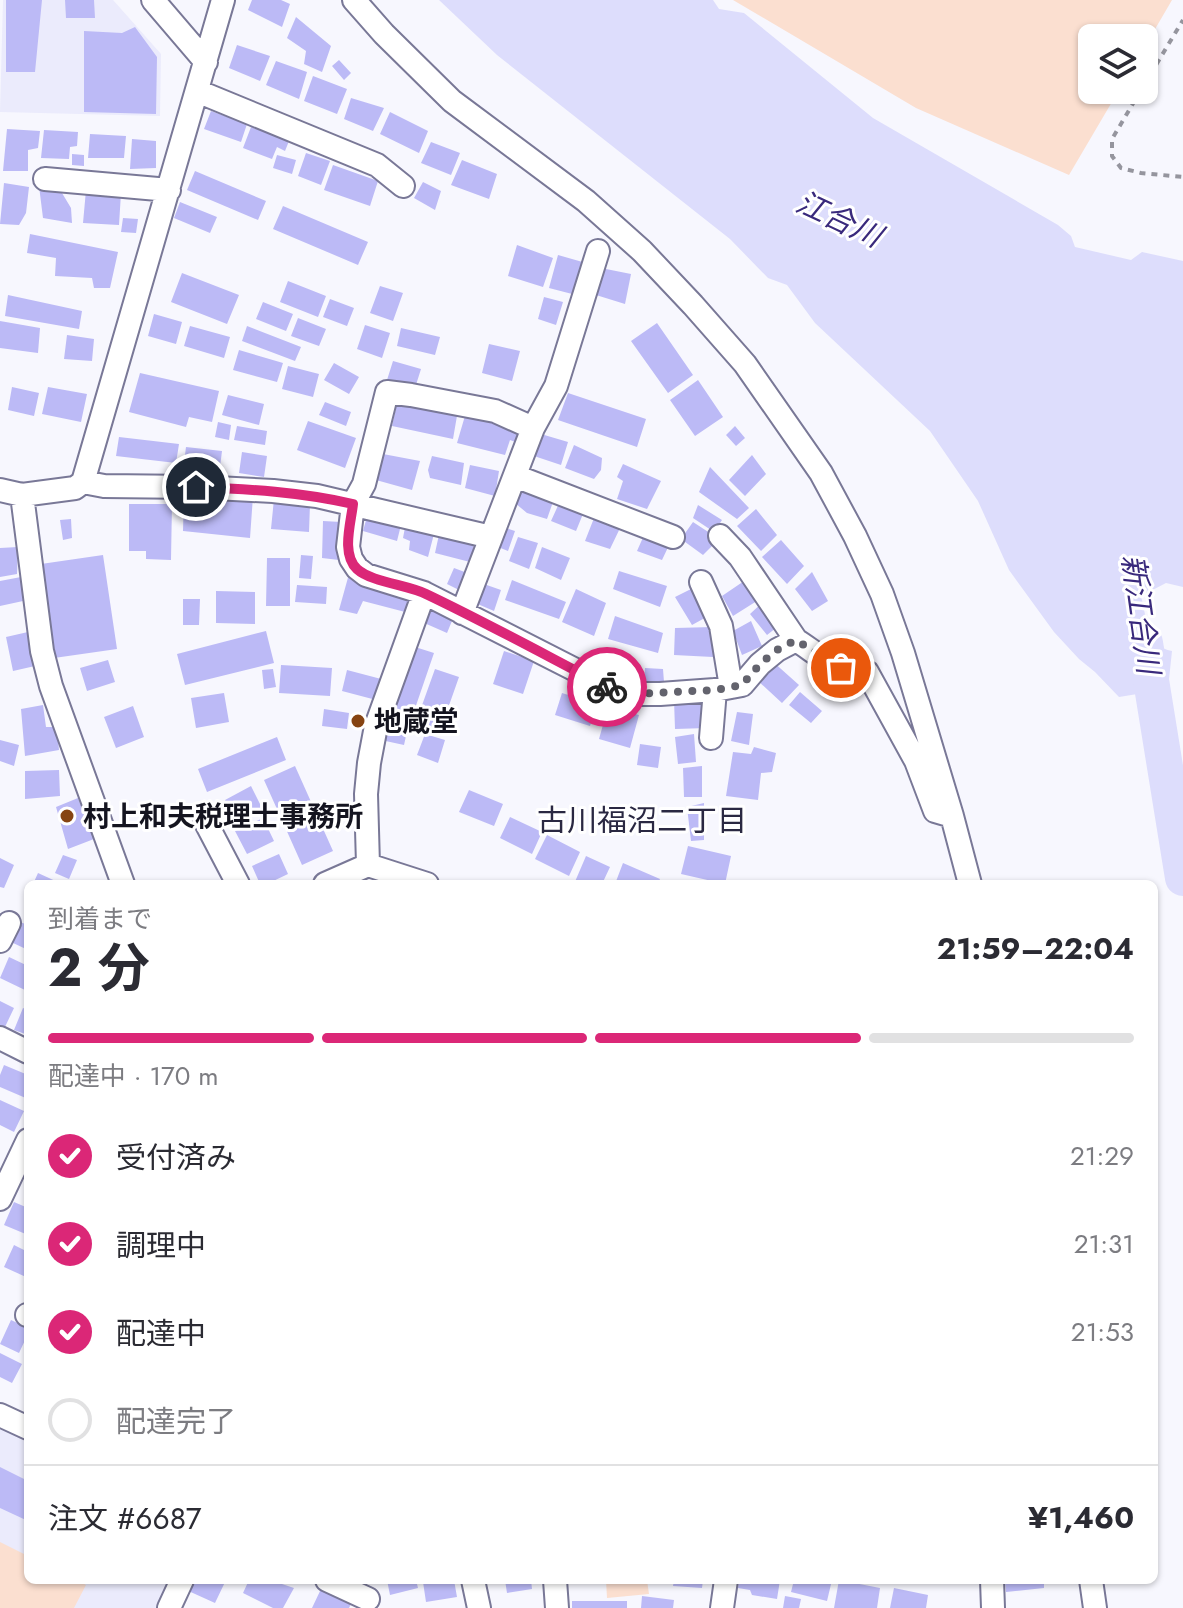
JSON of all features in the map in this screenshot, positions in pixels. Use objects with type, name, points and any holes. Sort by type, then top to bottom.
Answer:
[{"type":"street","points":[[153,0],[206,62]]},
{"type":"street","points":[[0,490],[22,495],[75,488],[83,482],[223,0]]},
{"type":"street","points":[[354,0],[452,101],[586,201],[642,251],[745,364],[821,473],[882,594],[903,653],[969,880]]},
{"type":"street","points":[[197,91],[377,165],[403,186]]},
{"type":"street","points":[[45,179],[169,190]]},
{"type":"street","points":[[462,613],[533,428],[556,386],[598,251]]},
{"type":"street","points":[[533,428],[495,411],[387,392],[364,484],[353,504],[348,547],[357,568],[366,575],[424,593],[609,687],[631,694],[723,689],[742,685],[760,664],[796,640]]},
{"type":"street","points":[[515,476],[673,537]]},
{"type":"street","points":[[83,482],[104,486],[196,487],[317,496],[491,537]]},
{"type":"street","points":[[22,495],[42,651],[51,686],[122,880]]},
{"type":"street","points":[[720,536],[740,557],[796,640],[841,668],[857,674],[867,672],[916,761],[935,811],[952,816]]},
{"type":"street","points":[[701,582],[721,626],[723,689],[711,738]]},
{"type":"street","points":[[368,865],[366,794],[376,726],[424,593]]},
{"type":"street","points":[[205,821],[236,880]]},
{"type":"street","points":[[334,880],[368,865],[415,880]]},
{"type":"street","points":[[0,1038],[24,1050]]},
{"type":"street","points":[[0,1199],[24,1148]]},
{"type":"street","points":[[0,1415],[24,1426]]},
{"type":"street","points":[[169,1608],[180,1584]]},
{"type":"street","points":[[337,1584],[367,1596]]},
{"type":"street","points":[[474,1584],[479,1608]]},
{"type":"street","points":[[555,1584],[557,1608]]},
{"type":"street","points":[[722,1608],[725,1584]]},
{"type":"street","points":[[992,1584],[993,1608]]},
{"type":"street","points":[[1092,1584],[1095,1608]]},
{"type":"path","points":[[1158,62],[1183,20]]},
{"type":"path","points":[[1133,104],[1112,139],[1112,156],[1121,168],[1183,177]]},
{"type":"shaded area","points":[[3,0],[113,0],[161,54],[160,116],[0,112]]},
{"type":"shaded area","points":[[733,0],[1172,0],[1158,24],[1078,24],[1078,104],[1111,104],[1069,175],[916,108]]},
{"type":"shaded area","points":[[0,1427],[24,1439],[24,1584],[168,1584],[156,1608],[0,1608]]},
{"type":"shaded area","points":[[0,1542],[24,1554],[24,1584],[86,1585],[74,1608],[0,1608]]},
{"type":"shaded area","points":[[606,1584],[648,1584],[649,1594],[607,1598]]},
{"type":"water","name":"江合川","points":[[439,0],[713,0],[719,9],[744,13],[873,118],[1058,225],[1071,236],[1075,247],[1131,260],[1142,252],[1183,261],[1183,587],[1166,583],[1141,596],[1153,637],[1164,649],[1172,651],[1168,689],[1119,697],[1054,632],[1009,570],[978,501],[930,431],[815,323],[787,285],[768,278],[730,239],[497,55]]},
{"type":"building","points":[[6,0],[42,0],[35,72],[6,72]]},
{"type":"building","points":[[65,0],[94,0],[95,18],[66,18]]},
{"type":"building","points":[[252,0],[281,0],[290,4],[282,27],[248,10]]},
{"type":"building","points":[[296,17],[331,46],[322,72],[304,64],[306,51],[287,38]]},
{"type":"building","points":[[135,27],[157,57],[156,114],[84,112],[84,31],[122,33]]},
{"type":"building","points":[[237,45],[270,56],[260,81],[229,68]]},
{"type":"building","points":[[339,60],[351,73],[344,80],[332,66]]},
{"type":"building","points":[[276,61],[307,72],[299,99],[266,85]]},
{"type":"building","points":[[313,76],[347,89],[337,114],[304,101]]},
{"type":"building","points":[[351,98],[384,108],[373,131],[344,119]]},
{"type":"building","points":[[211,111],[247,124],[241,142],[204,129]]},
{"type":"building","points":[[390,112],[428,131],[419,153],[380,134]]},
{"type":"building","points":[[251,127],[289,141],[285,151],[277,147],[272,159],[243,148]]},
{"type":"building","points":[[7,129],[40,131],[38,148],[28,150],[28,171],[3,171]]},
{"type":"building","points":[[44,130],[78,132],[77,146],[70,147],[69,159],[41,158]]},
{"type":"building","points":[[90,134],[126,136],[124,158],[88,158]]},
{"type":"building","points":[[132,139],[156,141],[156,168],[130,169]]},
{"type":"building","points":[[431,142],[460,153],[451,175],[421,163]]},
{"type":"building","points":[[306,153],[330,161],[321,185],[298,176]]},
{"type":"building","points":[[72,154],[84,155],[84,166],[72,165]]},
{"type":"building","points":[[277,155],[296,160],[292,174],[273,168]]},
{"type":"building","points":[[462,160],[497,174],[489,199],[451,185]]},
{"type":"building","points":[[333,165],[378,181],[370,206],[324,190]]},
{"type":"building","points":[[195,171],[266,201],[258,220],[187,190]]},
{"type":"building","points":[[423,182],[441,191],[435,210],[414,198]]},
{"type":"building","points":[[4,183],[29,187],[26,213],[19,225],[0,224]]},
{"type":"building","points":[[39,186],[59,188],[71,208],[72,223],[43,218]]},
{"type":"building","points":[[86,190],[121,193],[119,225],[83,223]]},
{"type":"building","points":[[180,202],[217,217],[210,233],[174,218]]},
{"type":"building","points":[[283,206],[368,242],[358,265],[273,229]]},
{"type":"building","points":[[123,218],[138,219],[136,233],[121,232]]},
{"type":"building","points":[[30,234],[118,252],[110,288],[94,288],[92,278],[55,276],[56,258],[27,253]]},
{"type":"building","points":[[517,245],[553,258],[543,287],[508,276]]},
{"type":"building","points":[[558,255],[586,263],[576,295],[549,288]]},
{"type":"building","points":[[601,268],[631,274],[625,304],[596,295]]},
{"type":"building","points":[[182,273],[239,295],[227,324],[171,302]]},
{"type":"building","points":[[288,281],[326,296],[318,317],[280,302]]},
{"type":"building","points":[[380,286],[403,293],[393,321],[370,313]]},
{"type":"building","points":[[8,295],[82,311],[79,329],[5,316]]},
{"type":"building","points":[[544,297],[563,302],[556,325],[538,319]]},
{"type":"building","points":[[330,299],[354,308],[347,326],[323,317]]},
{"type":"building","points":[[263,302],[293,314],[286,331],[256,319]]},
{"type":"building","points":[[154,314],[182,322],[176,344],[148,336]]},
{"type":"building","points":[[298,318],[326,329],[319,346],[291,336]]},
{"type":"building","points":[[0,321],[40,328],[38,353],[0,348]]},
{"type":"building","points":[[657,323],[693,375],[668,393],[631,341]]},
{"type":"building","points":[[365,325],[390,333],[382,358],[357,349]]},
{"type":"building","points":[[190,326],[230,337],[224,358],[184,346]]},
{"type":"building","points":[[247,326],[301,347],[295,361],[242,341]]},
{"type":"building","points":[[401,328],[440,337],[435,355],[397,346]]},
{"type":"building","points":[[67,335],[94,339],[92,361],[64,359]]},
{"type":"building","points":[[489,344],[520,351],[512,381],[482,373]]},
{"type":"building","points":[[239,350],[283,363],[277,382],[233,370]]},
{"type":"building","points":[[393,361],[421,369],[415,388],[387,380]]},
{"type":"building","points":[[334,363],[359,377],[349,394],[324,380]]},
{"type":"building","points":[[288,366],[319,374],[313,397],[282,389]]},
{"type":"building","points":[[140,373],[219,391],[212,422],[189,417],[186,427],[129,412]]},
{"type":"building","points":[[698,380],[723,417],[695,436],[670,400]]},
{"type":"building","points":[[12,387],[39,393],[34,416],[8,410]]},
{"type":"building","points":[[48,387],[87,394],[81,422],[42,414]]},
{"type":"building","points":[[568,393],[646,419],[637,447],[558,420]]},
{"type":"building","points":[[228,395],[264,404],[259,425],[222,415]]},
{"type":"building","points":[[398,399],[458,410],[453,439],[392,426]]},
{"type":"building","points":[[325,402],[351,412],[346,426],[319,415]]},
{"type":"building","points":[[467,409],[522,427],[518,443],[510,440],[505,455],[457,443]]},
{"type":"building","points":[[308,421],[356,438],[345,468],[297,450]]},
{"type":"building","points":[[218,422],[231,425],[229,440],[215,437]]},
{"type":"building","points":[[237,426],[267,431],[265,445],[234,440]]},
{"type":"building","points":[[735,426],[745,438],[736,446],[726,435]]},
{"type":"building","points":[[541,434],[568,442],[561,465],[534,456]]},
{"type":"building","points":[[119,437],[179,444],[176,463],[116,456]]},
{"type":"building","points":[[574,445],[602,458],[601,470],[594,479],[565,468]]},
{"type":"building","points":[[186,447],[222,451],[219,475],[183,471]]},
{"type":"building","points":[[242,452],[267,456],[264,477],[239,473]]},
{"type":"building","points":[[383,454],[420,461],[412,490],[376,480]]},
{"type":"building","points":[[752,455],[766,474],[745,496],[729,480]]},
{"type":"building","points":[[432,456],[464,463],[461,485],[430,478],[428,470]]},
{"type":"building","points":[[623,464],[661,481],[647,509],[617,499],[623,481],[617,477]]},
{"type":"building","points":[[470,465],[499,471],[495,496],[465,488]]},
{"type":"building","points":[[710,467],[749,508],[737,519],[699,492]]},
{"type":"building","points":[[521,487],[554,499],[547,519],[527,513],[515,503]]},
{"type":"building","points":[[184,492],[253,496],[250,538],[183,531]]},
{"type":"building","points":[[274,499],[310,504],[309,532],[271,529]]},
{"type":"building","points":[[561,499],[585,509],[576,531],[551,521]]},
{"type":"building","points":[[129,504],[172,504],[171,560],[146,559],[146,551],[129,551]]},
{"type":"building","points":[[698,505],[722,520],[714,532],[693,518]]},
{"type":"building","points":[[756,509],[777,535],[761,551],[737,526]]},
{"type":"building","points":[[368,513],[402,521],[397,541],[363,531]]},
{"type":"building","points":[[596,513],[622,524],[610,549],[585,541]]},
{"type":"building","points":[[71,519],[72,538],[63,540],[60,520]]},
{"type":"building","points":[[323,521],[341,522],[339,560],[322,558]]},
{"type":"building","points":[[406,522],[435,530],[428,557],[409,550],[410,541],[403,538]]},
{"type":"building","points":[[693,522],[719,539],[703,555],[681,539]]},
{"type":"building","points":[[500,526],[515,531],[508,551],[493,545]]},
{"type":"building","points":[[440,530],[476,537],[470,562],[435,553]]},
{"type":"building","points":[[645,533],[671,541],[662,560],[637,551]]},
{"type":"building","points":[[518,537],[538,543],[529,569],[509,561]]},
{"type":"building","points":[[781,540],[804,566],[787,584],[762,557]]},
{"type":"building","points":[[18,547],[17,574],[0,577],[0,548]]},
{"type":"building","points":[[542,547],[570,558],[561,580],[535,568]]},
{"type":"building","points":[[103,555],[117,649],[54,658],[41,564]]},
{"type":"building","points":[[301,555],[313,556],[311,579],[299,578]]},
{"type":"building","points":[[267,558],[290,558],[290,606],[266,606]]},
{"type":"building","points":[[454,568],[470,574],[463,592],[447,584]]},
{"type":"building","points":[[619,571],[667,586],[660,607],[613,589]]},
{"type":"building","points":[[812,572],[828,601],[812,611],[795,589]]},
{"type":"building","points":[[349,574],[415,595],[409,613],[363,601],[357,614],[339,610]]},
{"type":"building","points":[[21,577],[23,601],[0,606],[0,581]]},
{"type":"building","points":[[747,579],[760,599],[733,616],[722,596]]},
{"type":"building","points":[[512,580],[566,602],[559,619],[505,600]]},
{"type":"building","points":[[481,583],[501,590],[494,611],[473,602]]},
{"type":"building","points":[[297,585],[327,587],[326,604],[295,602]]},
{"type":"building","points":[[697,586],[712,614],[692,625],[675,597]]},
{"type":"building","points":[[576,589],[606,603],[594,636],[562,622]]},
{"type":"building","points":[[216,591],[255,592],[255,624],[216,623]]},
{"type":"building","points":[[183,599],[200,599],[199,625],[183,625]]},
{"type":"building","points":[[765,600],[781,624],[767,635],[750,614]]},
{"type":"building","points":[[428,605],[454,616],[447,633],[422,622]]},
{"type":"building","points":[[615,616],[663,633],[658,653],[608,639]]},
{"type":"building","points":[[751,621],[762,646],[742,655],[733,631]]},
{"type":"building","points":[[713,627],[713,657],[674,655],[675,628]]},
{"type":"building","points":[[266,631],[274,663],[185,685],[177,654]]},
{"type":"building","points":[[28,632],[35,666],[13,671],[6,637]]},
{"type":"building","points":[[412,646],[434,653],[410,723],[388,715]]},
{"type":"building","points":[[597,648],[613,651],[605,673],[592,669]]},
{"type":"building","points":[[504,651],[534,661],[523,694],[493,684]]},
{"type":"building","points":[[108,660],[115,682],[87,691],[80,668]]},
{"type":"building","points":[[771,660],[799,685],[782,703],[756,679]]},
{"type":"building","points":[[281,665],[332,668],[330,696],[279,693]]},
{"type":"building","points":[[645,668],[663,669],[664,682],[644,682]]},
{"type":"building","points":[[273,669],[276,687],[264,689],[262,670]]},
{"type":"building","points":[[435,669],[459,677],[440,731],[416,722]]},
{"type":"building","points":[[347,670],[385,680],[380,701],[342,691]]},
{"type":"building","points":[[800,692],[822,711],[811,723],[789,705]]},
{"type":"building","points":[[224,693],[229,722],[196,728],[191,698]]},
{"type":"building","points":[[562,693],[597,704],[590,726],[555,715]]},
{"type":"building","points":[[674,700],[709,700],[707,728],[675,729]]},
{"type":"building","points":[[43,705],[46,727],[57,727],[59,750],[25,756],[21,709]]},
{"type":"building","points":[[133,706],[144,737],[116,748],[104,717]]},
{"type":"building","points":[[608,707],[639,715],[630,748],[599,739]]},
{"type":"building","points":[[324,709],[349,713],[347,729],[322,726]]},
{"type":"building","points":[[737,712],[753,714],[749,745],[731,741]]},
{"type":"building","points":[[385,722],[408,727],[404,745],[381,740]]},
{"type":"building","points":[[425,734],[445,740],[438,763],[417,755]]},
{"type":"building","points":[[694,734],[696,762],[678,764],[675,737]]},
{"type":"building","points":[[277,737],[286,760],[207,792],[198,769]]},
{"type":"building","points":[[0,740],[19,745],[14,766],[0,761]]},
{"type":"building","points":[[640,744],[661,747],[658,768],[637,765]]},
{"type":"building","points":[[754,747],[776,753],[772,772],[761,773],[758,800],[726,796],[733,752],[751,754]]},
{"type":"building","points":[[295,766],[333,851],[302,865],[264,780]]},
{"type":"building","points":[[702,766],[702,797],[684,797],[683,768]]},
{"type":"building","points":[[59,770],[60,796],[25,799],[25,771]]},
{"type":"building","points":[[251,786],[262,808],[236,822],[225,800]]},
{"type":"building","points":[[469,790],[503,804],[494,826],[459,812]]},
{"type":"building","points":[[78,798],[94,839],[68,849],[56,807]]},
{"type":"building","points":[[704,803],[704,840],[691,841],[687,807]]},
{"type":"building","points":[[510,817],[542,832],[532,854],[500,838]]},
{"type":"building","points":[[263,818],[274,841],[247,854],[235,831]]},
{"type":"building","points":[[547,835],[580,852],[569,876],[535,859]]},
{"type":"building","points":[[688,846],[731,856],[726,880],[707,880],[681,874]]},
{"type":"building","points":[[279,854],[288,874],[275,880],[258,880],[252,866]]},
{"type":"building","points":[[63,855],[77,860],[69,879],[55,873]]},
{"type":"building","points":[[586,856],[610,867],[604,880],[576,880]]},
{"type":"building","points":[[0,858],[14,865],[4,888],[0,887]]},
{"type":"building","points":[[623,863],[660,879],[660,880],[617,880]]},
{"type":"building","points":[[38,873],[53,880],[35,880]]},
{"type":"building","points":[[20,922],[24,924],[24,948],[11,942]]},
{"type":"building","points":[[9,957],[24,964],[24,990],[0,978]]},
{"type":"building","points":[[0,1001],[14,1008],[4,1029],[0,1027]]},
{"type":"building","points":[[23,1008],[24,1008],[24,1034],[14,1030]]},
{"type":"building","points":[[4,1065],[24,1073],[24,1097],[0,1087]]},
{"type":"building","points":[[0,1100],[24,1111],[14,1132],[0,1125]]},
{"type":"building","points":[[14,1202],[24,1206],[24,1233],[4,1225]]},
{"type":"building","points":[[14,1245],[24,1250],[24,1276],[4,1267]]},
{"type":"building","points":[[11,1320],[24,1326],[24,1342],[19,1353],[0,1344]]},
{"type":"building","points":[[0,1353],[22,1364],[12,1383],[0,1377]]},
{"type":"building","points":[[0,1467],[24,1479],[24,1519],[0,1508]]},
{"type":"building","points":[[186,1584],[224,1584],[215,1603],[184,1589]]},
{"type":"building","points":[[247,1584],[282,1584],[294,1588],[283,1608],[273,1608],[243,1593]]},
{"type":"building","points":[[388,1584],[417,1584],[418,1588],[390,1595]]},
{"type":"building","points":[[423,1584],[455,1584],[457,1597],[426,1602]]},
{"type":"building","points":[[506,1584],[531,1584],[532,1589],[507,1593]]},
{"type":"building","points":[[673,1584],[702,1584],[702,1588]]},
{"type":"building","points":[[738,1584],[779,1584],[777,1599],[752,1595],[750,1590],[738,1588]]},
{"type":"building","points":[[793,1584],[831,1584],[827,1601],[791,1592]]},
{"type":"building","points":[[838,1584],[880,1588],[877,1608],[834,1608]]},
{"type":"building","points":[[1005,1584],[1044,1584],[1044,1588],[1006,1592]]},
{"type":"building","points":[[894,1588],[928,1595],[926,1608],[890,1608]]},
{"type":"building","points":[[321,1589],[351,1604],[349,1608],[312,1608]]},
{"type":"building","points":[[642,1596],[674,1600],[673,1608],[641,1608]]},
{"type":"building","points":[[785,1596],[801,1599],[799,1608],[783,1608]]},
{"type":"building","points":[[572,1601],[627,1601],[627,1608],[572,1608]]},
{"type":"waterway","name":"新江合川","points":[[1145,643],[1183,878]]},
{"type":"way so far","points":[[607,687],[631,694],[660,694],[742,685],[760,664],[796,640],[841,668]]},
{"type":"place","name":"地蔵堂","points":[[358,721]]},
{"type":"place","name":"村上和夫税理士事務所","points":[[67,816]]},
{"type":"district","name":"古川福沼二丁目","points":[[642,820]]},
{"type":"route","points":[[196,487],[273,491],[353,504],[348,547],[351,559],[366,575],[424,593],[607,687]]}]
